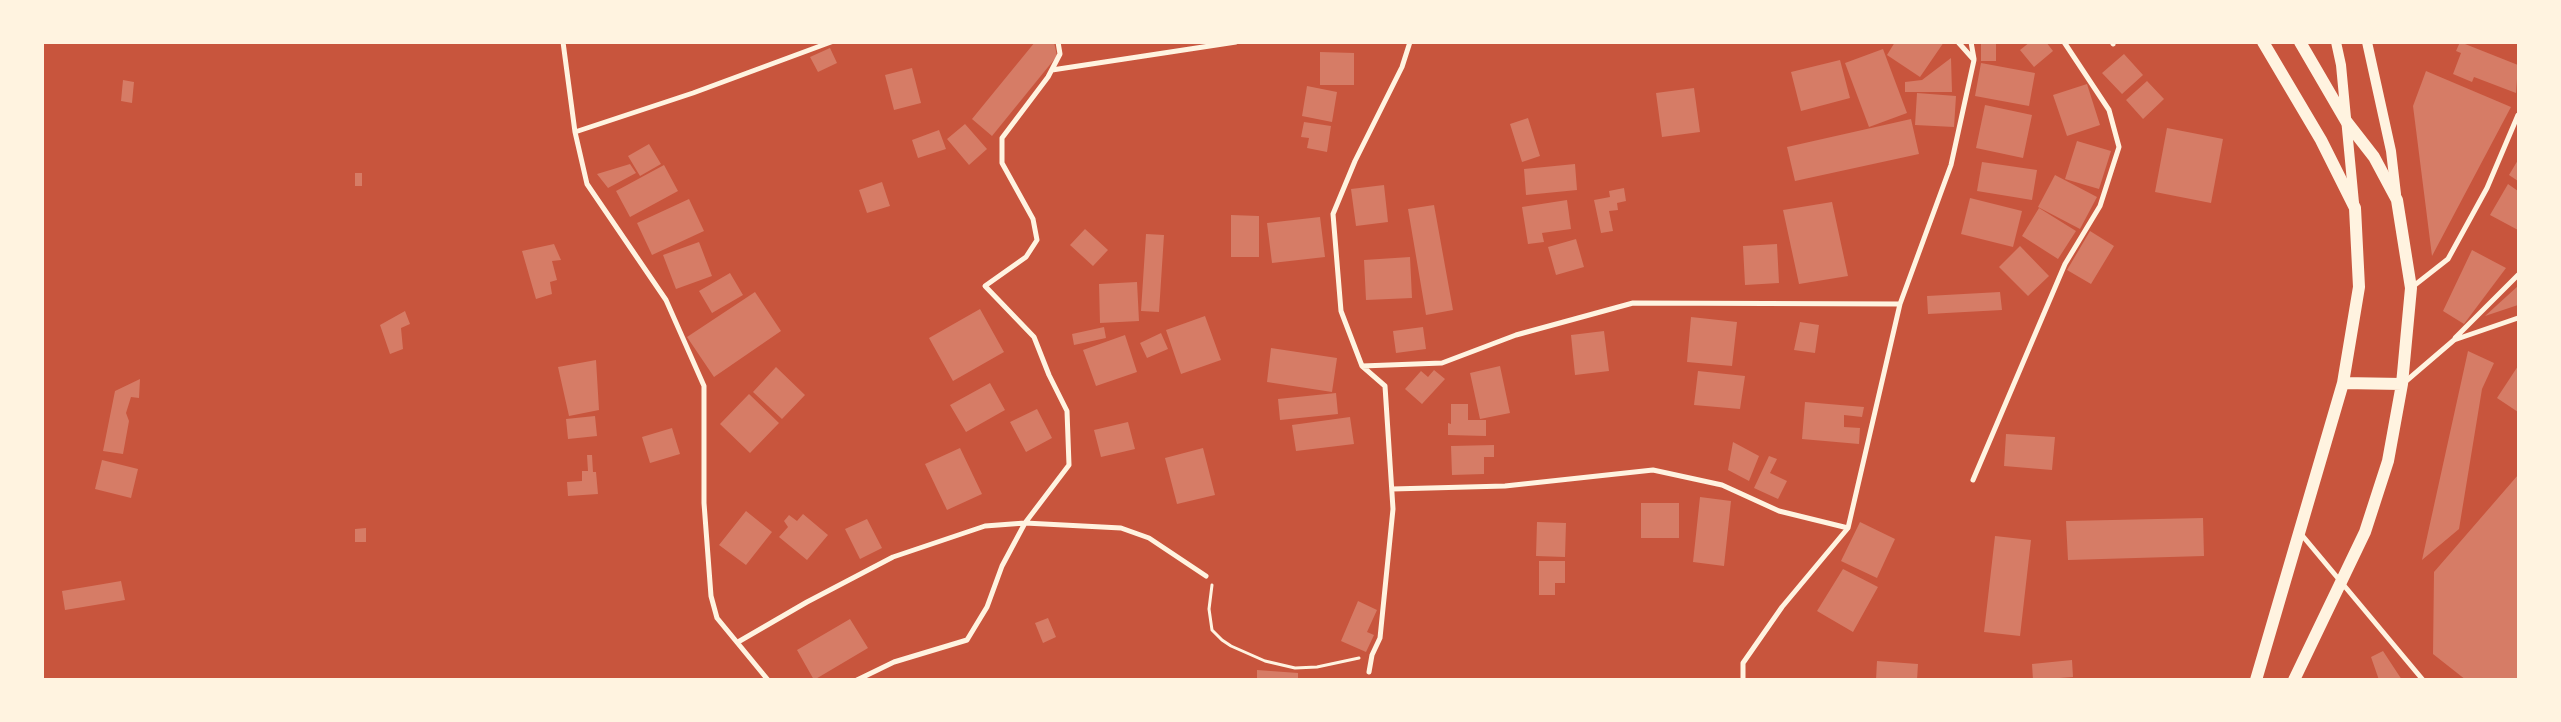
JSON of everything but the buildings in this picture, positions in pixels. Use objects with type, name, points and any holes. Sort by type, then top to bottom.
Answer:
[{"type":"main road","points":[[2263,42],[2321,140],[2355,208]]},
{"type":"main road","points":[[2300,42],[2346,121],[2374,157],[2397,200]]},
{"type":"main road","points":[[2256,680],[2301,534],[2343,383],[2359,287],[2355,208],[2341,65],[2336,42]]},
{"type":"main road","points":[[2294,680],[2365,532],[2388,461],[2402,384],[2411,288],[2391,151],[2367,42]]},
{"type":"main road","points":[[2343,383],[2402,384]]},
{"type":"street","points":[[563,42],[575,132],[587,184],[666,300],[704,386],[704,503],[711,596],[718,618],[768,680]]},
{"type":"street","points":[[575,132],[693,93],[831,42]]},
{"type":"street","points":[[857,680],[894,662],[967,640],[987,607],[1002,566],[1026,523],[1069,465],[1067,411],[1049,375],[1034,338],[984,286],[1026,257],[1037,240],[1034,219],[1002,163],[1002,138],[1052,70],[1060,54],[1058,42]]},
{"type":"street","points":[[1052,70],[1236,42]]},
{"type":"street","points":[[1368,672],[1372,655],[1380,638],[1393,509],[1385,386],[1362,366],[1341,311],[1334,214],[1355,161],[1402,67],[1410,42]]},
{"type":"street","points":[[1958,42],[1974,60]]},
{"type":"street","points":[[1743,680],[1743,663],[1782,607],[1848,528],[1900,304],[1951,166],[1974,60],[1971,42]]},
{"type":"street","points":[[1974,480],[2065,264],[2100,206],[2119,147],[2109,110],[2064,42]]},
{"type":"street","points":[[2411,288],[2448,260],[2487,188],[2518,115]]},
{"type":"street","points":[[2402,384],[2454,340],[2518,275]]},
{"type":"street","points":[[1362,366],[1442,363],[1516,335],[1633,303],[1900,304]]},
{"type":"street","points":[[2454,340],[2518,318]]},
{"type":"street","points":[[1392,489],[1505,486],[1652,470],[1722,485],[1780,511],[1848,528]]},
{"type":"street","points":[[738,642],[807,602],[893,557],[985,526],[1026,523],[1121,528],[1148,538],[1206,576]]},
{"type":"street","points":[[2301,534],[2423,680]]},
{"type":"path","points":[[1211,580],[1213,586],[1209,609],[1212,630],[1222,640],[1240,650],[1265,661],[1295,668],[1317,667],[1372,655]]}]
